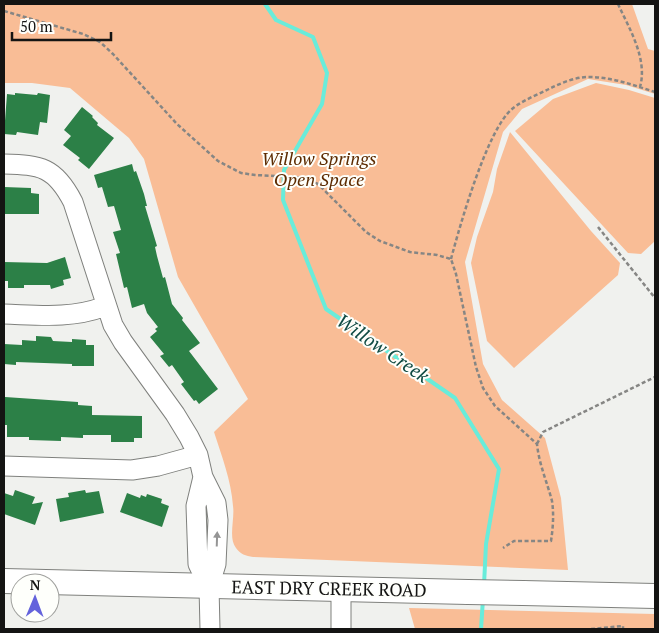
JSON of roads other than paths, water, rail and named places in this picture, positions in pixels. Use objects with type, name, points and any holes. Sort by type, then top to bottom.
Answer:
[{"type":"main road","name":"EAST DRY CREEK ROAD","points":[[4,581],[655,596]]},
{"type":"street","points":[[4,164],[29,165],[43,168],[65,186],[73,202],[114,325],[123,342],[175,414],[198,455],[203,476],[216,503],[218,520],[216,564],[209,587],[210,629]]},
{"type":"street","points":[[4,314],[68,316],[103,307],[105,301]]},
{"type":"street","points":[[4,466],[132,470],[158,466],[198,455]]},
{"type":"street","points":[[340,629],[341,590]]},
{"type":"waterway","name":"Willow Creek","points":[[265,4],[276,20],[313,37],[327,73],[322,104],[284,170],[283,200],[326,309],[455,398],[499,469],[486,544],[484,585]]},
{"type":"waterway","name":"Willow Creek","points":[[481,629],[483,599]]},
{"type":"park label","name":"Willow Springs Open Space","points":[[319,169]]}]
